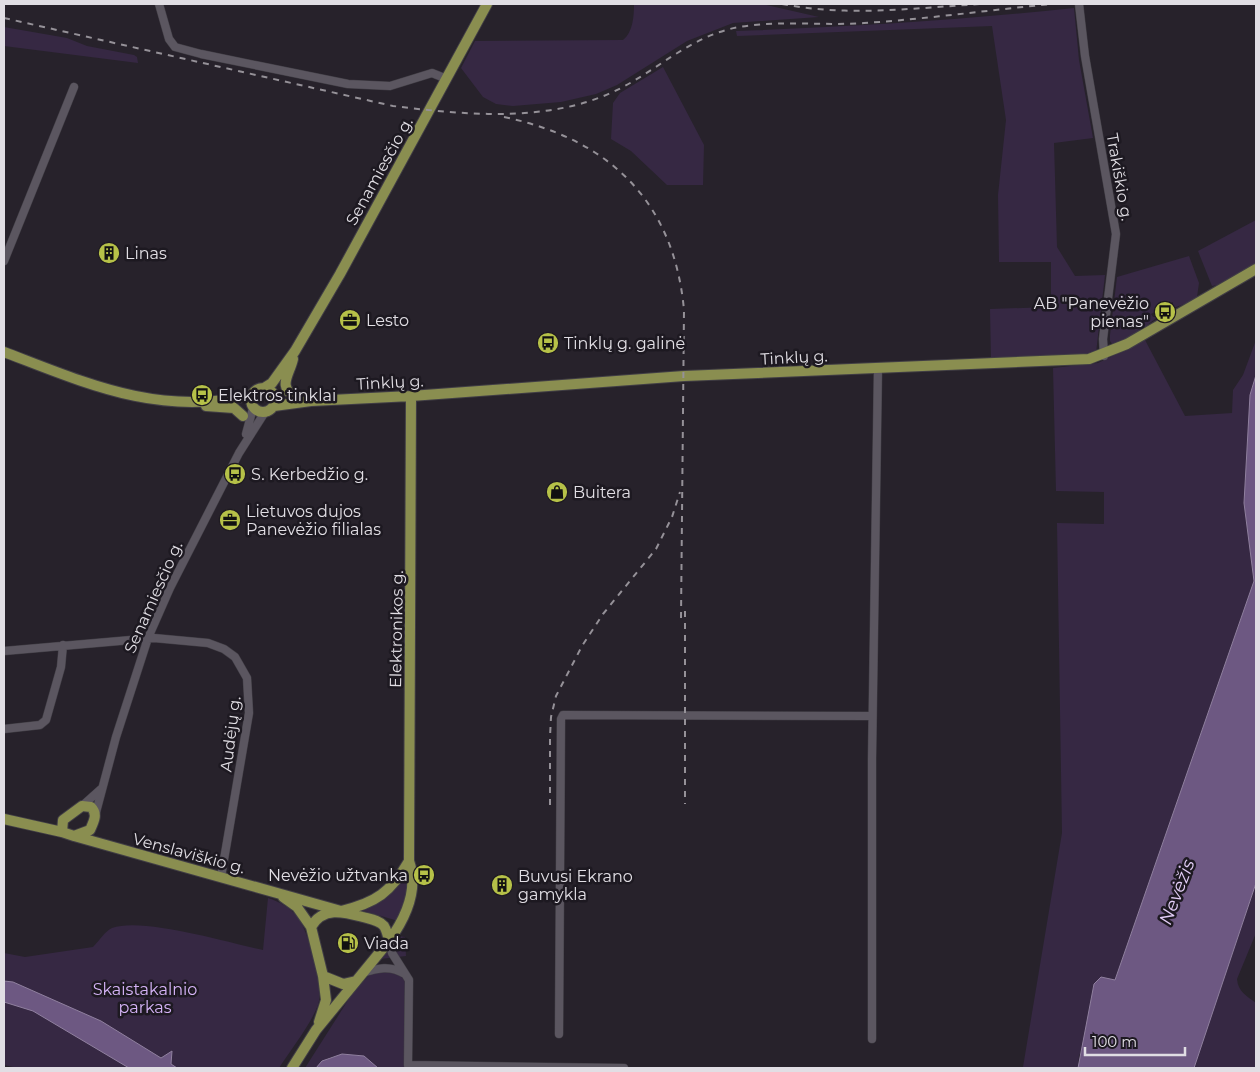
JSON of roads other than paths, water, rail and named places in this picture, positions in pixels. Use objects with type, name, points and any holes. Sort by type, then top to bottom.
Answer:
[{"type":"main road","name":"Senamiesčio g.","points":[[272,402],[294,355],[487,4]]},
{"type":"main road","name":"Tinklų g.","points":[[272,402],[411,396],[684,376],[1074,362],[1104,356],[1256,269]]},
{"type":"main road","points":[[4,352],[115,392],[158,402],[272,402],[264,388]]},
{"type":"main road","name":"Senamiesčio g.","points":[[253,403],[257,390],[272,383],[294,355]]},
{"type":"main road","name":"Senamiesčio g.","points":[[285,389],[294,355]]},
{"type":"main road","name":"Tinklų g.","points":[[285,389],[296,398]]},
{"type":"main road","name":"Elektronikos g.","points":[[389,941],[401,925],[411,896],[412,870],[409,861],[411,396]]},
{"type":"main road","name":"Tinklų g.","points":[[272,402],[296,398],[311,401]]},
{"type":"main road","points":[[185,402],[196,405],[234,408],[243,416]]},
{"type":"main road","points":[[46,827],[63,820],[82,806],[91,807],[95,816],[90,830],[95,842]]},
{"type":"main road","points":[[4,819],[46,827],[74,836],[90,830]]},
{"type":"main road","points":[[62,832],[63,820]]},
{"type":"main road","name":"Venslaviškio g.","points":[[74,836],[341,911]]},
{"type":"main road","points":[[316,1030],[326,1000],[323,976],[311,927],[315,919],[322,914],[341,911],[368,903],[382,896],[396,882],[409,861]]},
{"type":"main road","name":"Venslaviškio g.","points":[[276,892],[297,907],[311,927]]},
{"type":"main road","points":[[292,1068],[316,1030],[389,941],[384,926],[378,921],[341,911]]},
{"type":"main road","points":[[323,976],[343,984],[359,977]]},
{"type":"street","points":[[158,4],[169,39],[175,47],[201,54],[348,84],[390,86],[432,72],[446,79]]},
{"type":"street","name":"Trakiškio g.","points":[[1079,4],[1085,56],[1116,234],[1103,341],[1104,356]]},
{"type":"street","points":[[4,260],[74,86]]},
{"type":"street","points":[[872,1039],[872,716],[878,368]]},
{"type":"street","name":"Senamiesčio g.","points":[[95,816],[101,789],[148,638],[170,588],[240,449],[272,402]]},
{"type":"street","name":"Senamiesčio g.","points":[[240,449],[253,403]]},
{"type":"street","name":"Senamiesčio g.","points":[[240,449],[244,427],[243,416]]},
{"type":"street","name":"Audėjų g.","points":[[4,652],[148,638],[197,642],[224,649],[242,667],[247,678],[249,713],[221,877]]},
{"type":"street","points":[[4,729],[40,725],[46,720],[62,662],[63,645]]},
{"type":"street","points":[[559,1034],[561,719],[563,715],[872,716]]},
{"type":"street","points":[[82,806],[101,789]]},
{"type":"street","points":[[389,941],[392,953],[407,976],[408,1065],[624,1068]]},
{"type":"street","points":[[359,977],[377,968],[390,968],[407,976]]},
{"type":"water","name":"Nevėžis","points":[[1256,375],[1256,883],[1194,1068],[1078,1068],[1094,984],[1101,977],[1115,980],[1254,581],[1244,503],[1250,395]]},
{"type":"water","points":[[4,981],[13,982],[101,1021],[161,1058],[172,1051],[171,1064],[177,1068],[129,1068],[33,1011],[4,1002]]},
{"type":"water","points":[[342,1054],[364,1056],[378,1068],[316,1068],[322,1061]]},
{"type":"railway","points":[[782,4],[807,8],[857,11],[981,4]]},
{"type":"railway","points":[[4,18],[393,106],[450,112],[510,114],[568,107],[596,99],[623,87],[693,44],[723,31],[739,27],[770,24],[849,24],[1052,4]]},
{"type":"railway","points":[[504,117],[541,127],[575,141],[604,159],[630,181],[650,207],[666,237],[678,271],[684,310],[681,618]]},
{"type":"railway","points":[[550,805],[551,717],[556,696],[582,646],[603,614],[656,549],[672,517],[680,492]]},
{"type":"railway","points":[[685,611],[685,804]]},
{"type":"place","name":"Linas","points":[[109,253]]},
{"type":"place","name":"AB \"Panevėžio pienas\"","points":[[1165,312]]},
{"type":"place","name":"Lesto","points":[[350,320]]},
{"type":"place","name":"Tinklų g. galinė","points":[[548,343]]},
{"type":"place","name":"Elektros tinklai","points":[[202,395]]},
{"type":"place","name":"S. Kerbedžio g.","points":[[235,474]]},
{"type":"place","name":"Buitera","points":[[557,492]]},
{"type":"place","name":"Lietuvos dujos Panevėžio filialas","points":[[230,520]]},
{"type":"place","name":"Nevėžio užtvanka","points":[[424,875]]},
{"type":"place","name":"Buvusi Ekrano gamykla","points":[[502,885]]},
{"type":"place","name":"Viada","points":[[348,943]]},
{"type":"park label","name":"Skaistakalnio parkas","points":[[145,998]]}]
